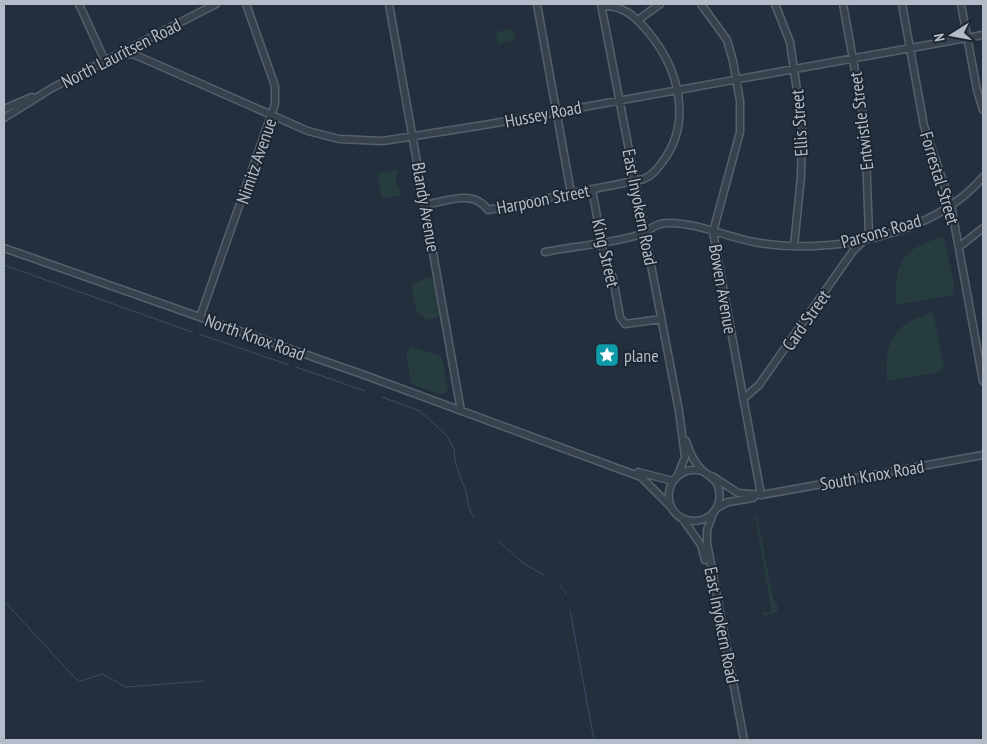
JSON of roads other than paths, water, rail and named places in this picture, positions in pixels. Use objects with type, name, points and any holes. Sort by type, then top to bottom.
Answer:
[{"type":"street","points":[[79,4],[105,61]]},
{"type":"street","name":"North Lauritsen Road","points":[[4,109],[52,88],[216,4]]},
{"type":"street","name":"Nimitz Avenue","points":[[200,317],[275,104],[275,86],[246,4]]},
{"type":"street","name":"Blandy Avenue","points":[[389,4],[462,411]]},
{"type":"street","points":[[536,4],[571,193]]},
{"type":"street","points":[[638,20],[660,4]]},
{"type":"street","name":"Bowen Avenue","points":[[701,4],[727,40],[736,78],[741,123],[713,232],[761,495]]},
{"type":"street","name":"Ellis Street","points":[[775,4],[788,35],[802,125],[801,176],[794,246]]},
{"type":"street","name":"Entwistle Street","points":[[843,4],[854,58],[867,147],[870,228],[866,239]]},
{"type":"street","name":"Forrestal Street","points":[[902,4],[924,126],[951,205],[982,364],[983,381]]},
{"type":"street","points":[[961,4],[983,110]]},
{"type":"street","name":"Harpoon Street","points":[[425,205],[472,198],[480,201],[488,210],[644,179],[655,172],[671,149],[679,123],[677,88],[673,70],[664,52],[638,20],[627,11],[614,5],[602,5]]},
{"type":"street","name":"East Inyokern Road","points":[[602,5],[679,411],[688,448],[703,471]]},
{"type":"street","name":"Hussey Road","points":[[115,56],[133,54],[308,131],[339,139],[369,142],[413,137],[677,88],[983,35]]},
{"type":"street","points":[[142,42],[139,49],[143,58]]},
{"type":"street","name":"North Lauritsen Road","points":[[4,118],[52,88]]},
{"type":"street","points":[[256,108],[268,109],[275,104]]},
{"type":"street","name":"Parsons Road","points":[[545,252],[638,235],[658,224],[671,223],[754,242],[794,246],[835,245],[866,239],[904,228],[951,205],[983,177]]},
{"type":"street","name":"King Street","points":[[592,189],[605,261],[612,278],[620,316],[625,324],[661,318]]},
{"type":"street","points":[[959,247],[983,228]]},
{"type":"street","name":"Card Street","points":[[743,399],[759,385],[853,251],[866,239]]},
{"type":"street","name":"North Knox Road","points":[[4,248],[462,411],[641,477],[671,507]]},
{"type":"street","name":"East Inyokern Road","points":[[675,478],[685,457],[679,411]]},
{"type":"street","name":"North Knox Road","points":[[506,427],[511,427],[639,472],[675,478]]},
{"type":"street","name":"South Knox Road","points":[[712,476],[738,493],[761,495],[983,455]]},
{"type":"street","points":[[690,470],[703,471],[712,476],[719,488],[720,496],[715,510],[704,519],[697,521],[682,518],[671,507],[669,489],[675,478],[690,470]]},
{"type":"street","name":"South Knox Road","points":[[715,510],[728,502],[755,498],[761,495]]},
{"type":"street","name":"East Inyokern Road","points":[[715,510],[707,530],[707,543],[744,740]]},
{"type":"street","name":"East Inyokern Road","points":[[682,518],[704,554],[740,740]]},
{"type":"waterway","points":[[4,265],[192,332]]},
{"type":"waterway","points":[[199,334],[289,365]]},
{"type":"waterway","points":[[296,367],[365,391]]},
{"type":"waterway","points":[[382,397],[420,411],[447,436],[454,449],[455,461],[466,492],[469,508],[474,517]]},
{"type":"waterway","points":[[499,541],[523,563],[544,575]]},
{"type":"waterway","points":[[560,585],[566,594]]},
{"type":"waterway","points":[[4,601],[76,679],[81,681],[102,674],[126,687],[203,681]]},
{"type":"waterway","points":[[570,610],[594,740]]},
{"type":"place","name":"plane","points":[[607,355]]}]
